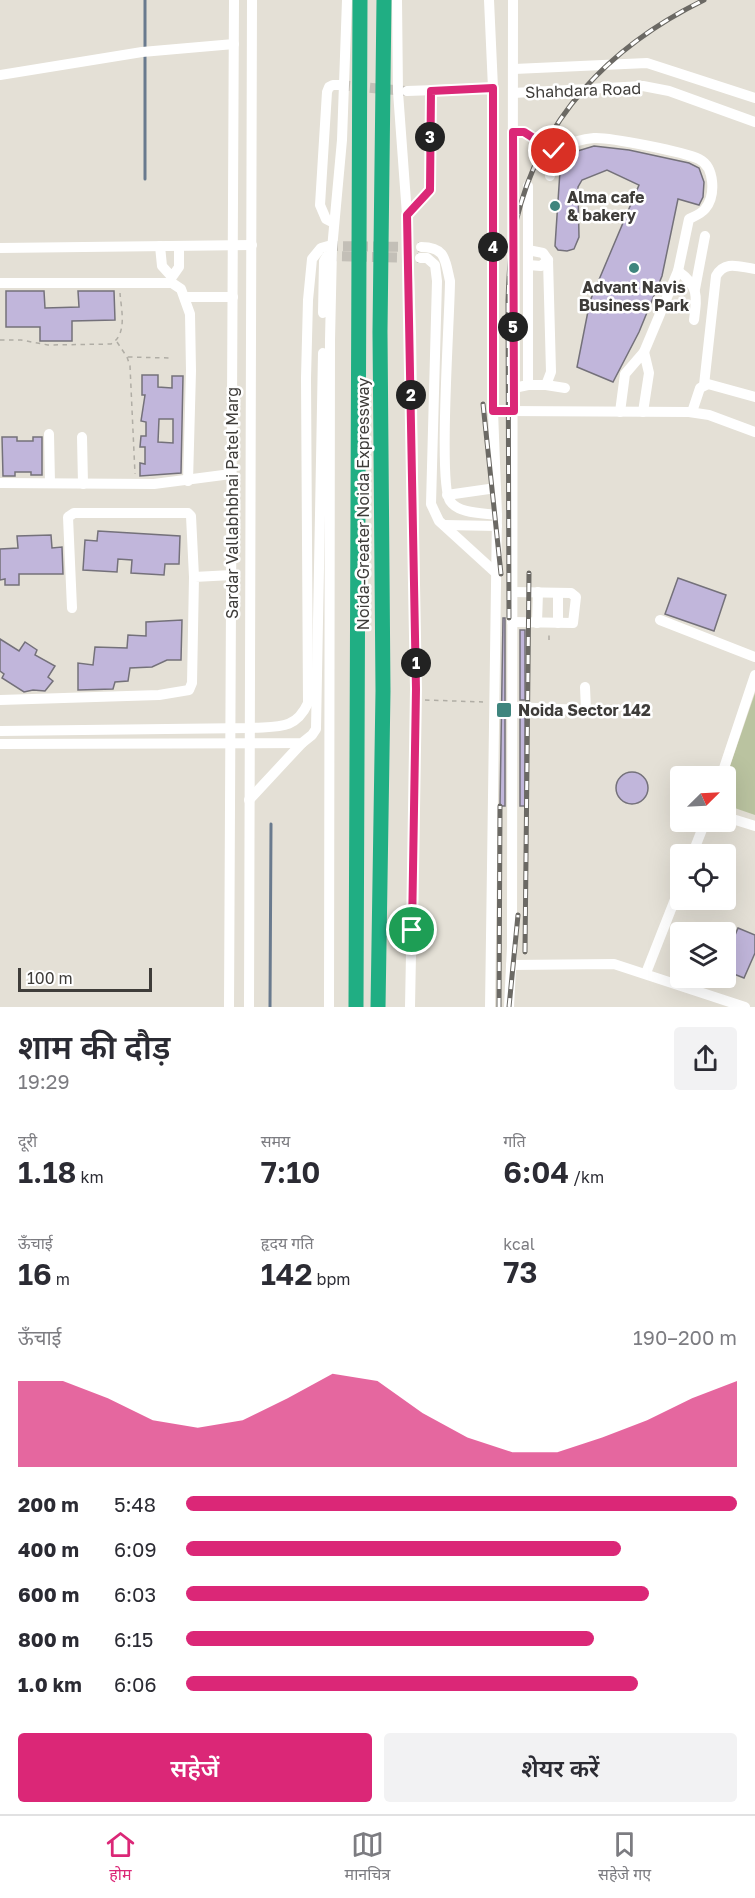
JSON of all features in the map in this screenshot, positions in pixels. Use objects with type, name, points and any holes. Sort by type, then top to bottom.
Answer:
[{"type":"highway","name":"Noida-Greater Noida Expressway","points":[[356,1007],[354,30],[360,0]]},
{"type":"highway","name":"Noida-Greater Noida Expressway","points":[[378,1007],[383,691],[380,332],[390,27],[384,0]]},
{"type":"street","name":"Sardar Vallabhbhai Patel Marg","points":[[229,1007],[234,0]]},
{"type":"street","name":"Sardar Vallabhbhai Patel Marg","points":[[249,1007],[252,0]]},
{"type":"street","points":[[329,1007],[330,340],[334,223],[354,30],[347,0]]},
{"type":"street","points":[[397,0],[390,27],[398,92],[407,215],[416,699],[410,1007]]},
{"type":"street","points":[[489,0],[493,88],[493,411],[497,520],[490,1007]]},
{"type":"street","points":[[509,1007],[513,708],[514,1],[525,0]]},
{"type":"street","points":[[0,75],[142,52],[234,41]]},
{"type":"street","name":"Shahdara Road","points":[[514,69],[646,63],[755,98]]},
{"type":"street","points":[[334,223],[326,219],[320,205],[327,92],[329,87],[340,85]]},
{"type":"street","name":"Shahdara Road","points":[[513,93],[643,86],[669,91],[755,122]]},
{"type":"street","points":[[408,91],[493,88]]},
{"type":"street","points":[[407,215],[430,190],[431,91]]},
{"type":"street","points":[[513,132],[524,132],[551,147],[597,137],[654,147],[701,159],[710,172],[712,195],[705,208],[689,219],[678,271],[644,352],[625,374],[620,412]]},
{"type":"street","points":[[550,176],[551,147]]},
{"type":"street","points":[[528,186],[528,385]]},
{"type":"street","points":[[694,320],[695,289],[705,236]]},
{"type":"street","points":[[0,248],[252,245]]},
{"type":"street","points":[[160,246],[162,267],[181,289],[190,314],[188,481]]},
{"type":"street","points":[[172,280],[179,267],[179,246]]},
{"type":"street","points":[[496,573],[439,521],[431,504],[437,281],[435,265],[420,252],[432,247],[440,251],[444,257],[450,281],[445,442],[447,495],[456,507],[497,520]]},
{"type":"street","points":[[0,731],[250,728],[288,725],[302,717],[308,703],[306,378],[308,300],[312,259],[321,248],[328,251],[324,261],[316,729],[249,800]]},
{"type":"street","points":[[528,250],[543,253],[548,260],[551,372],[546,385]]},
{"type":"street","points":[[528,265],[541,266],[548,260]]},
{"type":"street","points":[[704,385],[716,276],[720,268],[728,265],[755,269]]},
{"type":"street","points":[[678,271],[688,278],[695,289]]},
{"type":"street","points":[[0,283],[172,280]]},
{"type":"street","points":[[185,297],[233,297]]},
{"type":"street","points":[[643,412],[649,373],[644,352]]},
{"type":"street","points":[[692,412],[700,388],[708,384],[755,397]]},
{"type":"street","points":[[514,388],[528,385],[565,388]]},
{"type":"street","points":[[493,411],[692,412],[709,415],[755,432]]},
{"type":"street","points":[[49,434],[50,483]]},
{"type":"street","points":[[82,437],[83,484]]},
{"type":"street","points":[[0,483],[136,484],[188,481],[231,474]]},
{"type":"street","points":[[447,495],[496,488]]},
{"type":"street","points":[[0,700],[159,696],[189,690],[192,672],[194,577],[191,516],[188,513],[74,513],[68,518],[72,608]]},
{"type":"street","points":[[444,525],[497,520]]},
{"type":"street","points":[[194,577],[232,575]]},
{"type":"street","points":[[512,622],[574,621],[576,597],[571,593],[513,592]]},
{"type":"street","points":[[537,623],[538,592]]},
{"type":"street","points":[[558,593],[558,623]]},
{"type":"street","points":[[660,620],[755,657]]},
{"type":"street","points":[[725,766],[755,675]]},
{"type":"street","points":[[585,687],[586,710]]},
{"type":"street","points":[[513,708],[605,711]]},
{"type":"street","points":[[0,744],[302,743]]},
{"type":"street","points":[[736,820],[755,826]]},
{"type":"street","points":[[646,973],[671,910]]},
{"type":"street","points":[[511,964],[614,964],[745,1007]]},
{"type":"path","points":[[118,281],[122,320],[117,341],[130,366],[136,484]]},
{"type":"path","points":[[0,340],[83,346],[111,344],[117,341]]},
{"type":"path","points":[[127,357],[171,358]]},
{"type":"path","points":[[416,699],[483,702]]},
{"type":"green space","points":[[755,693],[755,815],[736,808],[736,766],[730,766]]},
{"type":"building","name":"Advant Navis Business Park","points":[[594,146],[629,150],[689,163],[699,168],[704,182],[703,197],[699,205],[678,199],[662,276],[639,332],[613,382],[577,367],[590,301],[639,185],[607,170],[582,180],[578,187],[579,237],[574,249],[558,250],[555,246],[561,156]]},
{"type":"building","points":[[6,291],[44,291],[45,308],[79,307],[78,291],[114,291],[115,320],[72,321],[72,341],[40,341],[40,327],[6,327]]},
{"type":"building","points":[[142,375],[158,375],[158,387],[172,388],[172,376],[183,376],[181,473],[140,476],[140,463],[145,464],[145,447],[140,447],[141,436],[146,436],[146,422],[141,421],[145,395],[142,395]],"holes":[[[159,419],[173,419],[173,443],[158,442]]]},
{"type":"building","points":[[2,437],[17,437],[17,441],[33,441],[33,437],[42,437],[42,475],[15,472],[15,476],[3,476]]},
{"type":"building","points":[[98,531],[180,536],[179,564],[165,564],[164,575],[131,573],[132,560],[118,559],[117,572],[83,570],[85,540],[97,541]]},
{"type":"building","points":[[51,535],[52,548],[62,547],[63,574],[19,574],[19,585],[5,585],[5,579],[0,580],[0,549],[18,548],[17,536]]},
{"type":"building","points":[[678,578],[726,595],[714,631],[665,614]]},
{"type":"building","points":[[503,618],[505,618],[505,806],[500,806]]},
{"type":"building","points":[[182,620],[181,660],[167,660],[152,667],[130,668],[128,681],[115,682],[113,689],[78,690],[78,663],[93,665],[95,647],[127,648],[128,635],[146,636],[146,622]]},
{"type":"building","points":[[520,630],[525,630],[525,700],[520,700]]},
{"type":"building","points":[[0,639],[19,651],[25,642],[37,650],[35,655],[55,666],[48,677],[53,681],[45,691],[24,692],[2,678],[4,674],[0,671]]},
{"type":"building","points":[[520,715],[525,715],[525,806],[520,806]]},
{"type":"building","points":[[632,772],[644,776],[648,788],[644,800],[632,804],[620,800],[616,788],[620,776]]},
{"type":"building","points":[[738,928],[755,935],[755,953],[744,978],[736,975]]},
{"type":"waterway","points":[[145,0],[145,48]]},
{"type":"waterway","points":[[145,55],[145,179]]},
{"type":"waterway","points":[[270,1007],[271,824]]},
{"type":"tunnel","points":[[340,85],[405,91]]},
{"type":"tunnel","points":[[328,246],[421,247]]},
{"type":"tunnel","points":[[327,256],[420,258]]},
{"type":"railway","points":[[509,618],[508,290],[514,232],[527,184],[542,150],[561,118],[584,89],[638,39],[670,18],[704,0]]},
{"type":"railway","points":[[483,404],[501,574]]},
{"type":"railway","points":[[525,952],[529,573]]},
{"type":"railway","points":[[499,1007],[500,806]]},
{"type":"railway","points":[[509,1007],[518,915]]},
{"type":"place","name":"Alma cafe & bakery","points":[[555,206]]},
{"type":"place","name":"Advant Navis Business Park","points":[[634,268]]},
{"type":"place","name":"Noida Sector 142","points":[[504,710]]},
{"type":"route","points":[[412,930],[416,689],[407,215],[430,190],[431,91],[493,88],[493,411],[514,411],[513,132],[524,132],[554,151]]}]
